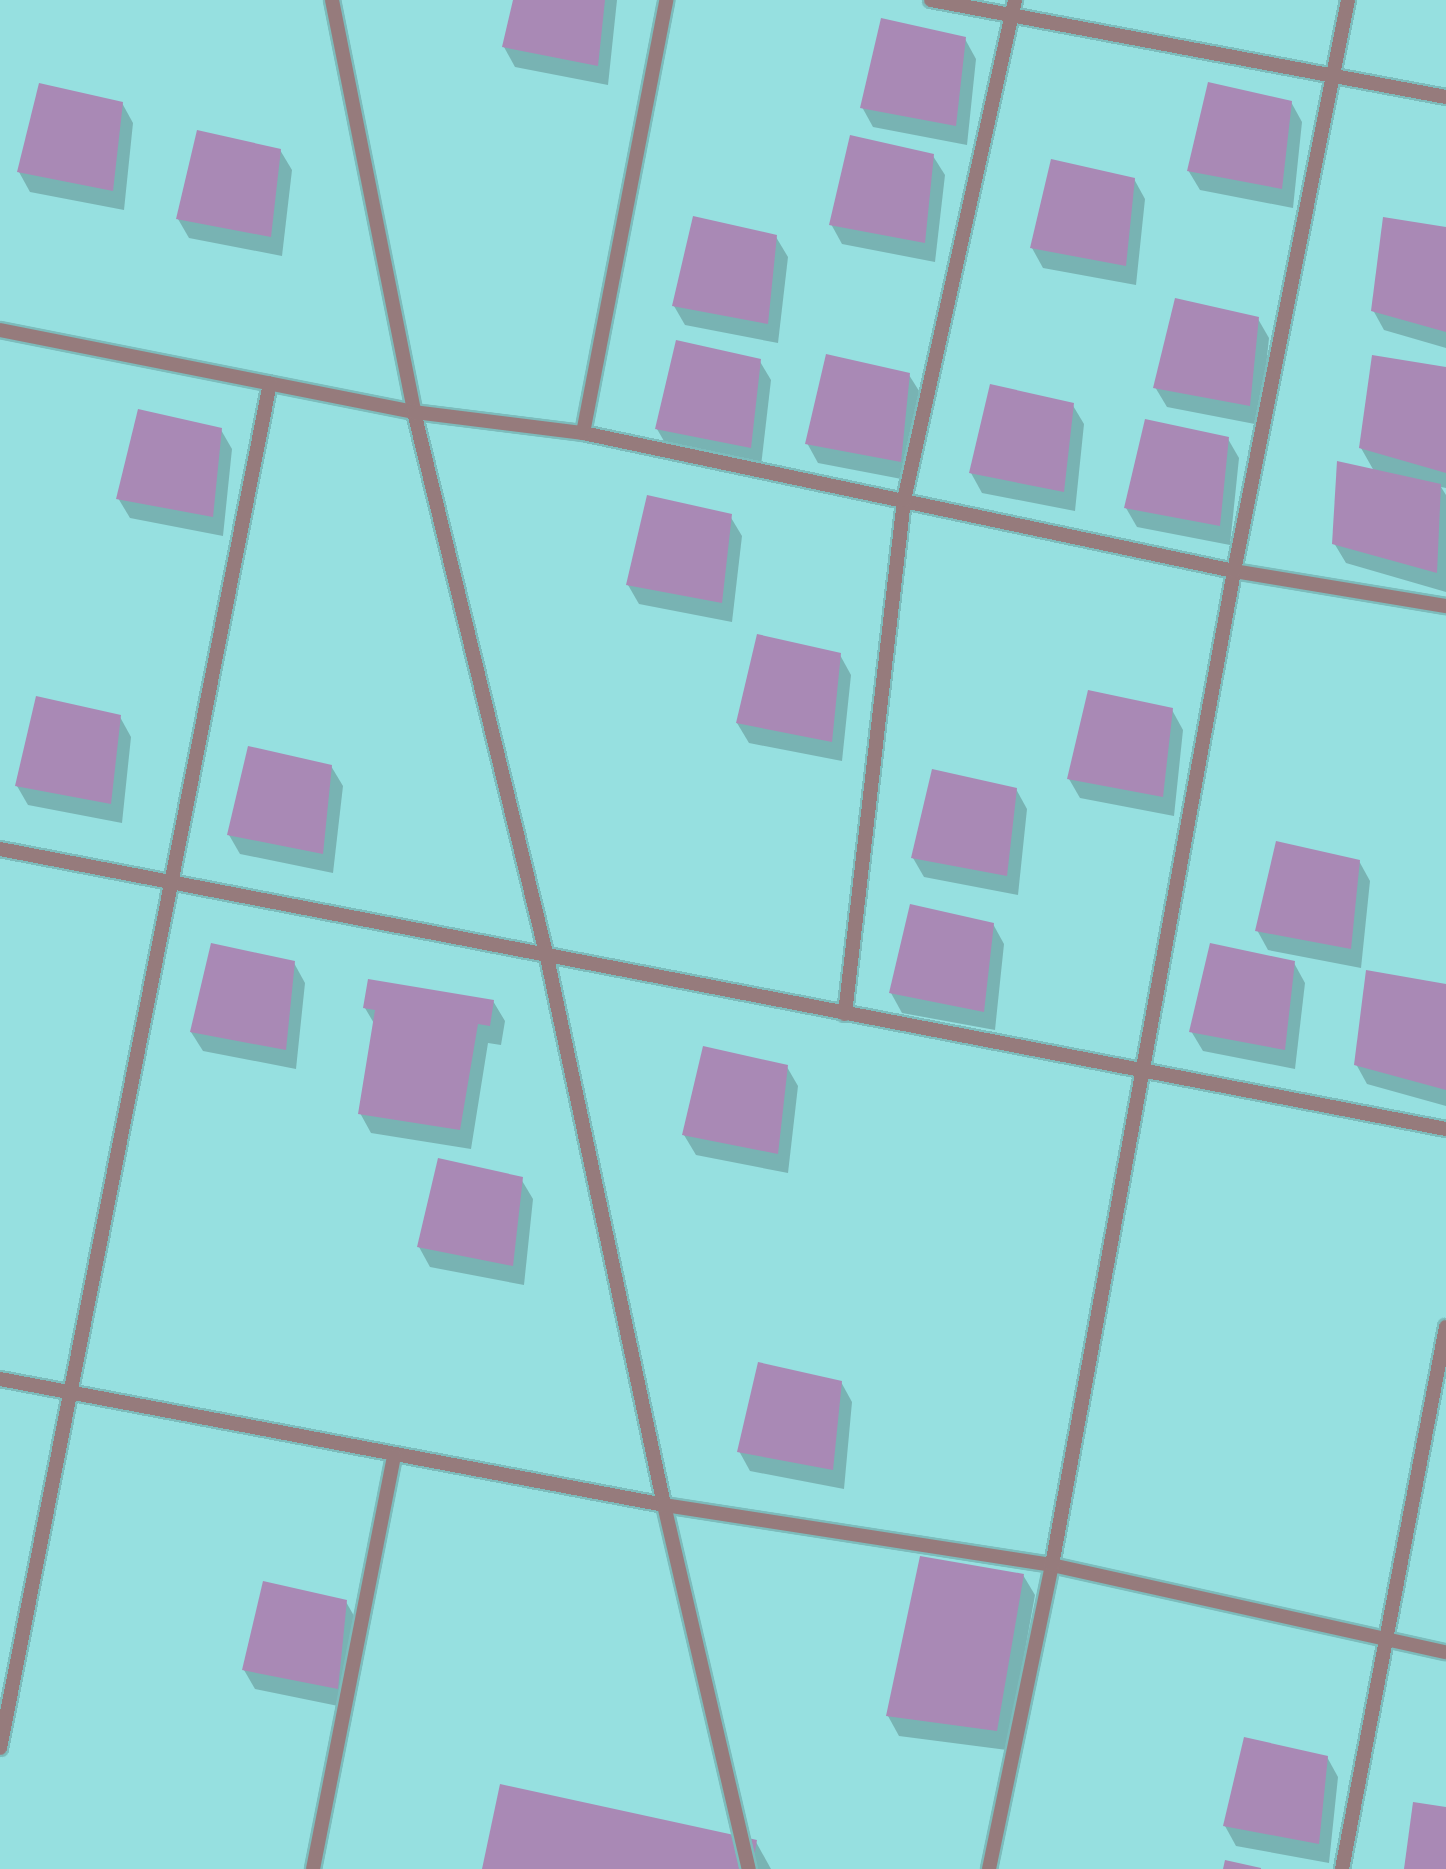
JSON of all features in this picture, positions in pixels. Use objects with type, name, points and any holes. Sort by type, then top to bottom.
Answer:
[{"type":"street","points":[[332,0],[414,412],[546,953],[664,1505],[749,1869]]},
{"type":"street","points":[[583,433],[666,0]]},
{"type":"street","points":[[931,0],[1446,97]]},
{"type":"street","points":[[845,1014],[904,500],[1016,0]]},
{"type":"street","points":[[989,1869],[1052,1565],[1140,1068],[1234,571],[1348,0]]},
{"type":"street","points":[[0,330],[414,412],[583,433],[1234,571],[1446,606]]},
{"type":"street","points":[[0,1748],[270,383]]},
{"type":"street","points":[[0,849],[1446,1129]]},
{"type":"street","points":[[1342,1869],[1446,1327]]},
{"type":"street","points":[[0,1379],[394,1457],[664,1505],[1052,1565],[1446,1652]]},
{"type":"street","points":[[313,1869],[394,1457]]},
{"type":"building","points":[[513,0],[605,0],[598,66],[502,47]]},
{"type":"building","points":[[881,18],[966,37],[956,126],[860,108]]},
{"type":"building","points":[[1208,82],[1292,101],[1282,189],[1187,171]]},
{"type":"building","points":[[39,83],[123,102],[113,191],[17,172]]},
{"type":"building","points":[[197,130],[281,149],[271,237],[176,219]]},
{"type":"building","points":[[850,135],[934,154],[925,243],[829,225]]},
{"type":"building","points":[[1051,159],[1135,178],[1126,266],[1030,248]]},
{"type":"building","points":[[693,216],[777,235],[768,324],[672,306]]},
{"type":"building","points":[[1383,217],[1446,227],[1446,332],[1371,311]]},
{"type":"building","points":[[1175,298],[1259,317],[1250,406],[1153,388]]},
{"type":"building","points":[[676,340],[761,359],[751,448],[655,429]]},
{"type":"building","points":[[826,354],[910,373],[901,462],[805,444]]},
{"type":"building","points":[[1372,355],[1446,367],[1446,473],[1359,448]]},
{"type":"building","points":[[990,384],[1074,403],[1064,492],[969,473]]},
{"type":"building","points":[[138,409],[222,428],[213,517],[116,499]]},
{"type":"building","points":[[1145,419],[1229,437],[1220,526],[1124,508]]},
{"type":"building","points":[[1337,461],[1441,484],[1437,573],[1332,544]]},
{"type":"building","points":[[647,495],[732,514],[722,603],[626,585]]},
{"type":"building","points":[[757,634],[841,653],[832,742],[736,723]]},
{"type":"building","points":[[1088,690],[1173,708],[1163,797],[1067,779]]},
{"type":"building","points":[[36,696],[121,715],[111,804],[15,786]]},
{"type":"building","points":[[248,746],[332,765],[323,854],[227,835]]},
{"type":"building","points":[[932,769],[1017,788],[1007,876],[911,858]]},
{"type":"building","points":[[1276,841],[1360,860],[1351,949],[1255,931]]},
{"type":"building","points":[[910,904],[994,923],[984,1012],[889,993]]},
{"type":"building","points":[[211,943],[295,961],[286,1050],[190,1032]]},
{"type":"building","points":[[1210,943],[1295,961],[1285,1050],[1189,1032]]},
{"type":"building","points":[[1366,970],[1446,984],[1446,1090],[1354,1065]]},
{"type":"building","points":[[368,979],[494,1000],[490,1026],[478,1024],[460,1130],[358,1114],[375,1010],[363,1008]]},
{"type":"building","points":[[703,1046],[788,1065],[778,1154],[682,1135]]},
{"type":"building","points":[[438,1158],[523,1177],[513,1266],[417,1247]]},
{"type":"building","points":[[758,1362],[842,1381],[833,1470],[737,1452]]},
{"type":"building","points":[[920,1556],[1024,1574],[997,1731],[886,1716]]},
{"type":"building","points":[[263,1581],[347,1600],[338,1689],[242,1670]]},
{"type":"building","points":[[1244,1737],[1328,1756],[1319,1844],[1223,1826]]},
{"type":"building","points":[[500,1784],[757,1840],[752,1869],[482,1869]]},
{"type":"building","points":[[1413,1802],[1446,1807],[1446,1869],[1404,1869]]},
{"type":"building","points":[[1225,1860],[1261,1868],[1261,1869],[1223,1869]]}]
